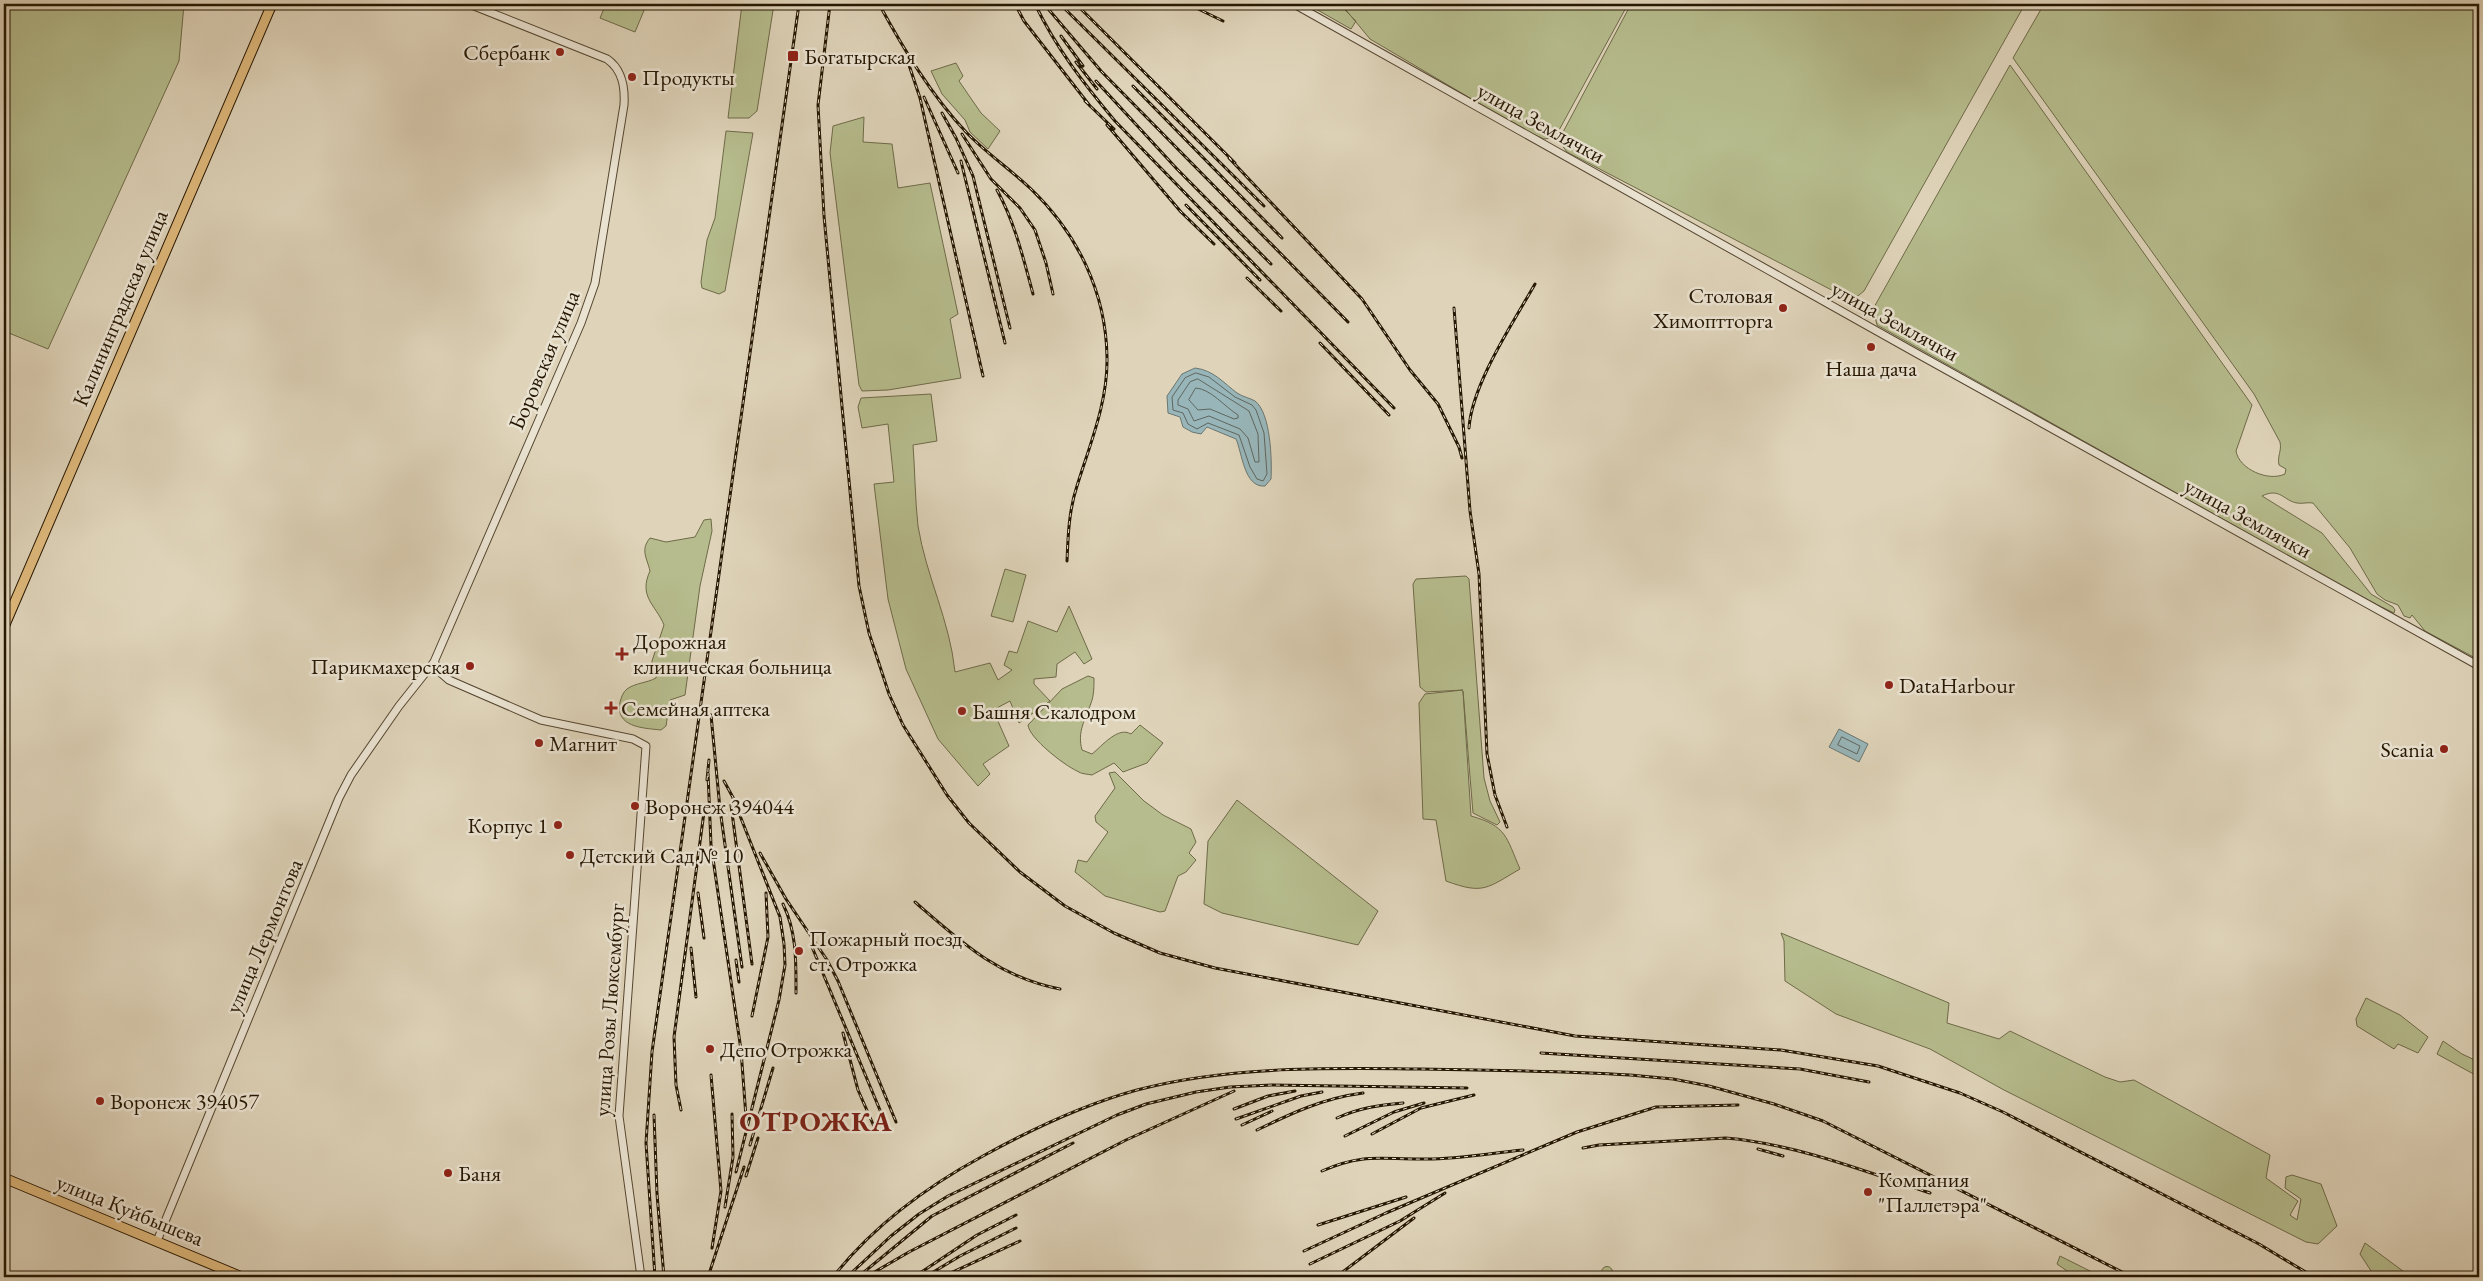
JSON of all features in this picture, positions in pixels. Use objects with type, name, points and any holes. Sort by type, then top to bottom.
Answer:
[{"type":"main road","name":"Калининградская улица","points":[[4,627],[272,4]]},
{"type":"main road","name":"улица Куйбышева","points":[[4,1178],[242,1277]]},
{"type":"street","name":"Боровская улица","points":[[434,662],[560,372],[595,283],[625,94],[623,81],[609,60],[469,4]]},
{"type":"street","name":"улица Землячки","points":[[1294,4],[1916,354],[2479,666]]},
{"type":"street","name":"улица Розы Люксембург","points":[[434,662],[441,673],[449,680],[541,720],[633,738],[645,744],[647,754],[634,887],[619,1116],[641,1277]]},
{"type":"street","name":"улица Лермонтова","points":[[157,1241],[339,798],[351,775],[399,706],[434,662]]},
{"type":"green space","points":[[4,4],[184,4],[179,61],[48,349],[4,331]]},
{"type":"green space","points":[[606,4],[641,4],[640,6],[645,8],[635,32],[600,18]]},
{"type":"green space","points":[[742,4],[774,4],[757,111],[749,118],[728,118]]},
{"type":"green space","points":[[1307,4],[1339,4],[1356,21],[1351,29]]},
{"type":"green space","points":[[1341,4],[1628,4],[1558,132],[1552,138],[1544,139],[1524,130],[1370,39]]},
{"type":"green space","points":[[1631,4],[2025,4],[1864,291],[1854,299],[1845,297],[1567,152],[1561,144],[1562,134]]},
{"type":"green space","points":[[2044,4],[2479,4],[2479,660],[2425,631],[2412,615],[2410,618],[2404,616],[2398,605],[2385,600],[2377,594],[2350,548],[2313,503],[2293,502],[2273,493],[2262,496],[2322,533],[2371,594],[2393,607],[2394,613],[2365,599],[1877,325],[1873,309],[2010,65],[2252,405],[2236,451],[2238,457],[2248,468],[2263,475],[2278,476],[2285,474],[2286,469],[2279,465],[2280,442],[2254,394],[2013,58]]},
{"type":"green space","points":[[956,63],[963,76],[959,81],[981,113],[1000,131],[988,149],[970,132],[965,120],[942,94],[931,71]]},
{"type":"green space","points":[[864,117],[863,142],[892,144],[898,188],[930,183],[958,314],[950,319],[961,378],[888,390],[862,391],[859,385],[830,153],[833,126]]},
{"type":"green space","points":[[726,131],[753,133],[725,291],[719,294],[702,288],[701,282],[707,240],[715,218]]},
{"type":"green space","points":[[931,394],[937,441],[913,445],[917,516],[926,563],[948,635],[955,672],[990,663],[998,680],[1012,670],[1004,665],[1009,651],[1017,653],[1028,621],[1057,632],[1069,606],[1092,659],[1084,664],[1075,652],[1057,664],[1056,677],[1034,679],[1034,684],[1050,701],[1019,723],[1010,701],[993,710],[1009,746],[983,764],[990,774],[978,786],[938,739],[906,669],[888,599],[874,484],[894,482],[888,424],[862,428],[858,407],[861,398]]},
{"type":"green space","points":[[711,519],[712,531],[700,586],[685,695],[670,700],[666,726],[661,730],[632,725],[622,717],[620,702],[624,692],[630,687],[656,678],[657,671],[652,666],[652,661],[664,625],[647,594],[647,580],[650,571],[645,554],[645,546],[650,538],[666,542],[695,537],[704,520]]},
{"type":"green space","points":[[1005,569],[1026,575],[1013,622],[991,616]]},
{"type":"green space","points":[[1466,576],[1469,579],[1484,778],[1490,801],[1500,822],[1497,825],[1473,813],[1463,691],[1471,816],[1492,824],[1504,834],[1520,869],[1492,885],[1477,888],[1469,888],[1446,881],[1436,820],[1423,819],[1419,703],[1425,694],[1463,690],[1426,692],[1420,687],[1413,584],[1416,579]]},
{"type":"green space","points":[[1088,676],[1094,678],[1094,691],[1081,732],[1082,750],[1092,754],[1116,735],[1126,732],[1131,734],[1140,725],[1163,743],[1147,763],[1123,772],[1114,763],[1092,775],[1082,773],[1071,768],[1056,757],[1034,737],[1028,725],[1062,689]]},
{"type":"green space","points":[[1115,772],[1144,801],[1163,815],[1191,829],[1196,842],[1189,853],[1196,860],[1186,872],[1178,876],[1165,911],[1160,912],[1105,896],[1075,872],[1078,860],[1087,862],[1108,832],[1096,822],[1095,816],[1115,788],[1109,773]]},
{"type":"green space","points":[[1237,800],[1378,911],[1358,945],[1222,913],[1204,904],[1208,841]]},
{"type":"green space","points":[[1781,933],[1949,1003],[1947,1023],[1999,1039],[2010,1031],[2105,1077],[2120,1082],[2134,1080],[2270,1155],[2266,1178],[2298,1201],[2290,1215],[2297,1220],[2301,1199],[2285,1188],[2286,1177],[2292,1175],[2321,1184],[2337,1226],[2318,1244],[2306,1242],[2004,1090],[1930,1049],[1836,1014],[1785,981],[1784,941]]},
{"type":"green space","points":[[2366,998],[2400,1015],[2428,1037],[2418,1053],[2398,1044],[2394,1049],[2357,1026],[2356,1019]]},
{"type":"green space","points":[[2443,1041],[2462,1054],[2479,1062],[2479,1077],[2437,1054]]},
{"type":"green space","points":[[2365,1243],[2411,1277],[2375,1277],[2360,1254]]},
{"type":"green space","points":[[2060,1256],[2102,1277],[2076,1277],[2057,1264]]},
{"type":"green space","points":[[1607,1266],[1613,1272],[1607,1278],[1601,1272]]},
{"type":"water","points":[[1195,368],[1213,374],[1237,393],[1255,401],[1260,407],[1267,426],[1271,450],[1271,479],[1265,486],[1258,485],[1248,475],[1236,439],[1207,427],[1201,434],[1192,432],[1183,427],[1180,417],[1168,413],[1167,396],[1182,374]]},
{"type":"water","points":[[1839,729],[1868,744],[1859,762],[1829,747]]},
{"type":"railway","points":[[655,1277],[646,1143],[652,1052],[799,4]]},
{"type":"railway","points":[[830,4],[818,105],[824,216],[859,586],[869,633],[889,694],[903,725],[947,795],[969,823],[1020,872],[1065,906],[1114,933],[1160,953],[1215,968],[1575,1036],[1781,1050],[1878,1066],[1960,1093],[2003,1112],[2259,1244],[2314,1277]]},
{"type":"railway","points":[[879,4],[918,71],[953,118],[974,140],[1031,189],[1063,225],[1086,266],[1095,288],[1105,333],[1107,374],[1097,423],[1072,504],[1068,532],[1067,561]]},
{"type":"railway","points":[[1015,4],[1024,21],[1090,106]]},
{"type":"railway","points":[[1035,4],[1052,36],[1071,65],[1115,121],[1394,408]]},
{"type":"railway","points":[[1044,4],[1101,71],[1348,322]]},
{"type":"railway","points":[[1060,4],[1264,206]]},
{"type":"railway","points":[[1076,4],[1235,163]]},
{"type":"railway","points":[[1188,4],[1223,21]]},
{"type":"railway","points":[[1061,36],[1083,66]]},
{"type":"railway","points":[[908,62],[920,98],[983,376]]},
{"type":"railway","points":[[1076,62],[1097,89]]},
{"type":"railway","points":[[1096,81],[1177,169],[1271,264]]},
{"type":"railway","points":[[1133,86],[1282,238]]},
{"type":"railway","points":[[924,97],[958,173]]},
{"type":"railway","points":[[1085,101],[1114,129]]},
{"type":"railway","points":[[942,113],[956,138],[973,176],[1010,328]]},
{"type":"railway","points":[[1107,125],[1181,212],[1214,244]]},
{"type":"railway","points":[[962,134],[991,179],[1020,208],[1035,230],[1046,263],[1053,294]]},
{"type":"railway","points":[[1229,158],[1362,299],[1410,370],[1438,404],[1459,447],[1462,458]]},
{"type":"railway","points":[[961,161],[1005,343]]},
{"type":"railway","points":[[997,190],[1014,228],[1033,294]]},
{"type":"railway","points":[[1186,205],[1260,280]]},
{"type":"railway","points":[[1247,278],[1281,311]]},
{"type":"railway","points":[[1469,428],[1477,392],[1485,373],[1535,284]]},
{"type":"railway","points":[[1454,308],[1470,511],[1479,574],[1487,754],[1495,795],[1507,827]]},
{"type":"railway","points":[[1320,343],[1389,415]]},
{"type":"railway","points":[[711,715],[720,809],[742,967]]},
{"type":"railway","points":[[707,780],[709,760]]},
{"type":"railway","points":[[708,773],[711,845],[741,1050],[746,1117]]},
{"type":"railway","points":[[724,781],[736,803]]},
{"type":"railway","points":[[733,798],[780,917],[785,965],[779,1000],[736,1172]]},
{"type":"railway","points":[[731,805],[752,964]]},
{"type":"railway","points":[[681,1110],[676,1085],[674,1037],[704,812]]},
{"type":"railway","points":[[760,853],[786,899],[827,960],[838,981],[896,1122]]},
{"type":"railway","points":[[698,893],[704,938]]},
{"type":"railway","points":[[752,1016],[768,937],[766,893]]},
{"type":"railway","points":[[915,902],[948,931],[999,967],[1018,976],[1060,989]]},
{"type":"railway","points":[[783,904],[788,915],[793,937],[796,959],[796,993]]},
{"type":"railway","points":[[812,947],[887,1127]]},
{"type":"railway","points":[[691,948],[696,997]]},
{"type":"railway","points":[[736,960],[739,982]]},
{"type":"railway","points":[[843,1033],[858,1090],[876,1131]]},
{"type":"railway","points":[[1541,1053],[1800,1069],[1869,1082]]},
{"type":"railway","points":[[750,1145],[773,1068]]},
{"type":"railway","points":[[833,1277],[883,1224],[921,1194],[1001,1146],[1077,1110],[1137,1090],[1206,1076],[1277,1070],[1348,1068],[1499,1070],[1630,1075],[1673,1079],[1709,1086],[1774,1104],[1823,1121],[2132,1277]]},
{"type":"railway","points":[[711,1075],[721,1191],[712,1248]]},
{"type":"railway","points":[[847,1277],[891,1236],[919,1214],[948,1196],[1117,1115],[1146,1104],[1196,1092],[1230,1087],[1272,1085],[1467,1088]]},
{"type":"railway","points":[[866,1277],[909,1252],[1126,1140],[1234,1091]]},
{"type":"railway","points":[[1234,1109],[1268,1096],[1295,1091]]},
{"type":"railway","points":[[1236,1119],[1301,1096],[1322,1092]]},
{"type":"railway","points":[[1257,1130],[1322,1102],[1363,1093]]},
{"type":"railway","points":[[1372,1134],[1421,1108],[1474,1095]]},
{"type":"railway","points":[[1337,1118],[1369,1108],[1403,1103]]},
{"type":"railway","points":[[1345,1136],[1394,1112],[1424,1103]]},
{"type":"railway","points":[[1304,1251],[1386,1213],[1577,1132],[1656,1107],[1738,1105]]},
{"type":"railway","points":[[1242,1125],[1272,1111]]},
{"type":"railway","points":[[725,1207],[733,1157],[732,1114]]},
{"type":"railway","points":[[654,1115],[657,1194],[664,1277]]},
{"type":"railway","points":[[746,1176],[758,1138]]},
{"type":"railway","points":[[1583,1148],[1599,1145],[1726,1138],[1752,1141],[1803,1152],[1930,1193]]},
{"type":"railway","points":[[858,1277],[932,1216],[1073,1143]]},
{"type":"railway","points":[[1758,1149],[1783,1156]]},
{"type":"railway","points":[[1322,1171],[1350,1161],[1363,1159],[1439,1159],[1523,1150]]},
{"type":"railway","points":[[709,1274],[744,1167]]},
{"type":"railway","points":[[1310,1264],[1400,1221],[1445,1193]]},
{"type":"railway","points":[[1318,1225],[1406,1197]]},
{"type":"railway","points":[[914,1277],[977,1235],[1016,1215]]},
{"type":"railway","points":[[1336,1277],[1414,1218]]},
{"type":"railway","points":[[925,1277],[960,1256],[1016,1228]]},
{"type":"railway","points":[[942,1277],[1020,1241]]},
{"type":"place","name":"Сбербанк","points":[[560,52]]},
{"type":"place","name":"Богатырская","points":[[793,56]]},
{"type":"place","name":"Продукты","points":[[632,77]]},
{"type":"place","name":"Столовая Химоптторга","points":[[1783,308]]},
{"type":"place","name":"Наша дача","points":[[1871,347]]},
{"type":"place","name":"Дорожная клиническая больница","points":[[622,654]]},
{"type":"place","name":"Парикмахерская","points":[[470,666]]},
{"type":"place","name":"DataHarbour","points":[[1889,685]]},
{"type":"place","name":"Семейная аптека","points":[[611,708]]},
{"type":"place","name":"Башня Скалодром","points":[[962,711]]},
{"type":"place","name":"Магнит","points":[[539,743]]},
{"type":"place","name":"Scania","points":[[2444,749]]},
{"type":"place","name":"Воронеж 394044","points":[[635,806]]},
{"type":"place","name":"Корпус 1","points":[[558,825]]},
{"type":"place","name":"Детский Сад № 10","points":[[570,855]]},
{"type":"place","name":"Пожарный поезд ст. Отрожка","points":[[799,951]]},
{"type":"place","name":"Депо Отрожка","points":[[710,1049]]},
{"type":"place","name":"Воронеж 394057","points":[[100,1101]]},
{"type":"place","name":"Баня","points":[[448,1173]]},
{"type":"place","name":"Компания \"Паллетэра\"","points":[[1868,1192]]},
{"type":"district","name":"ОТРОЖКА","points":[[816,1121]]}]
